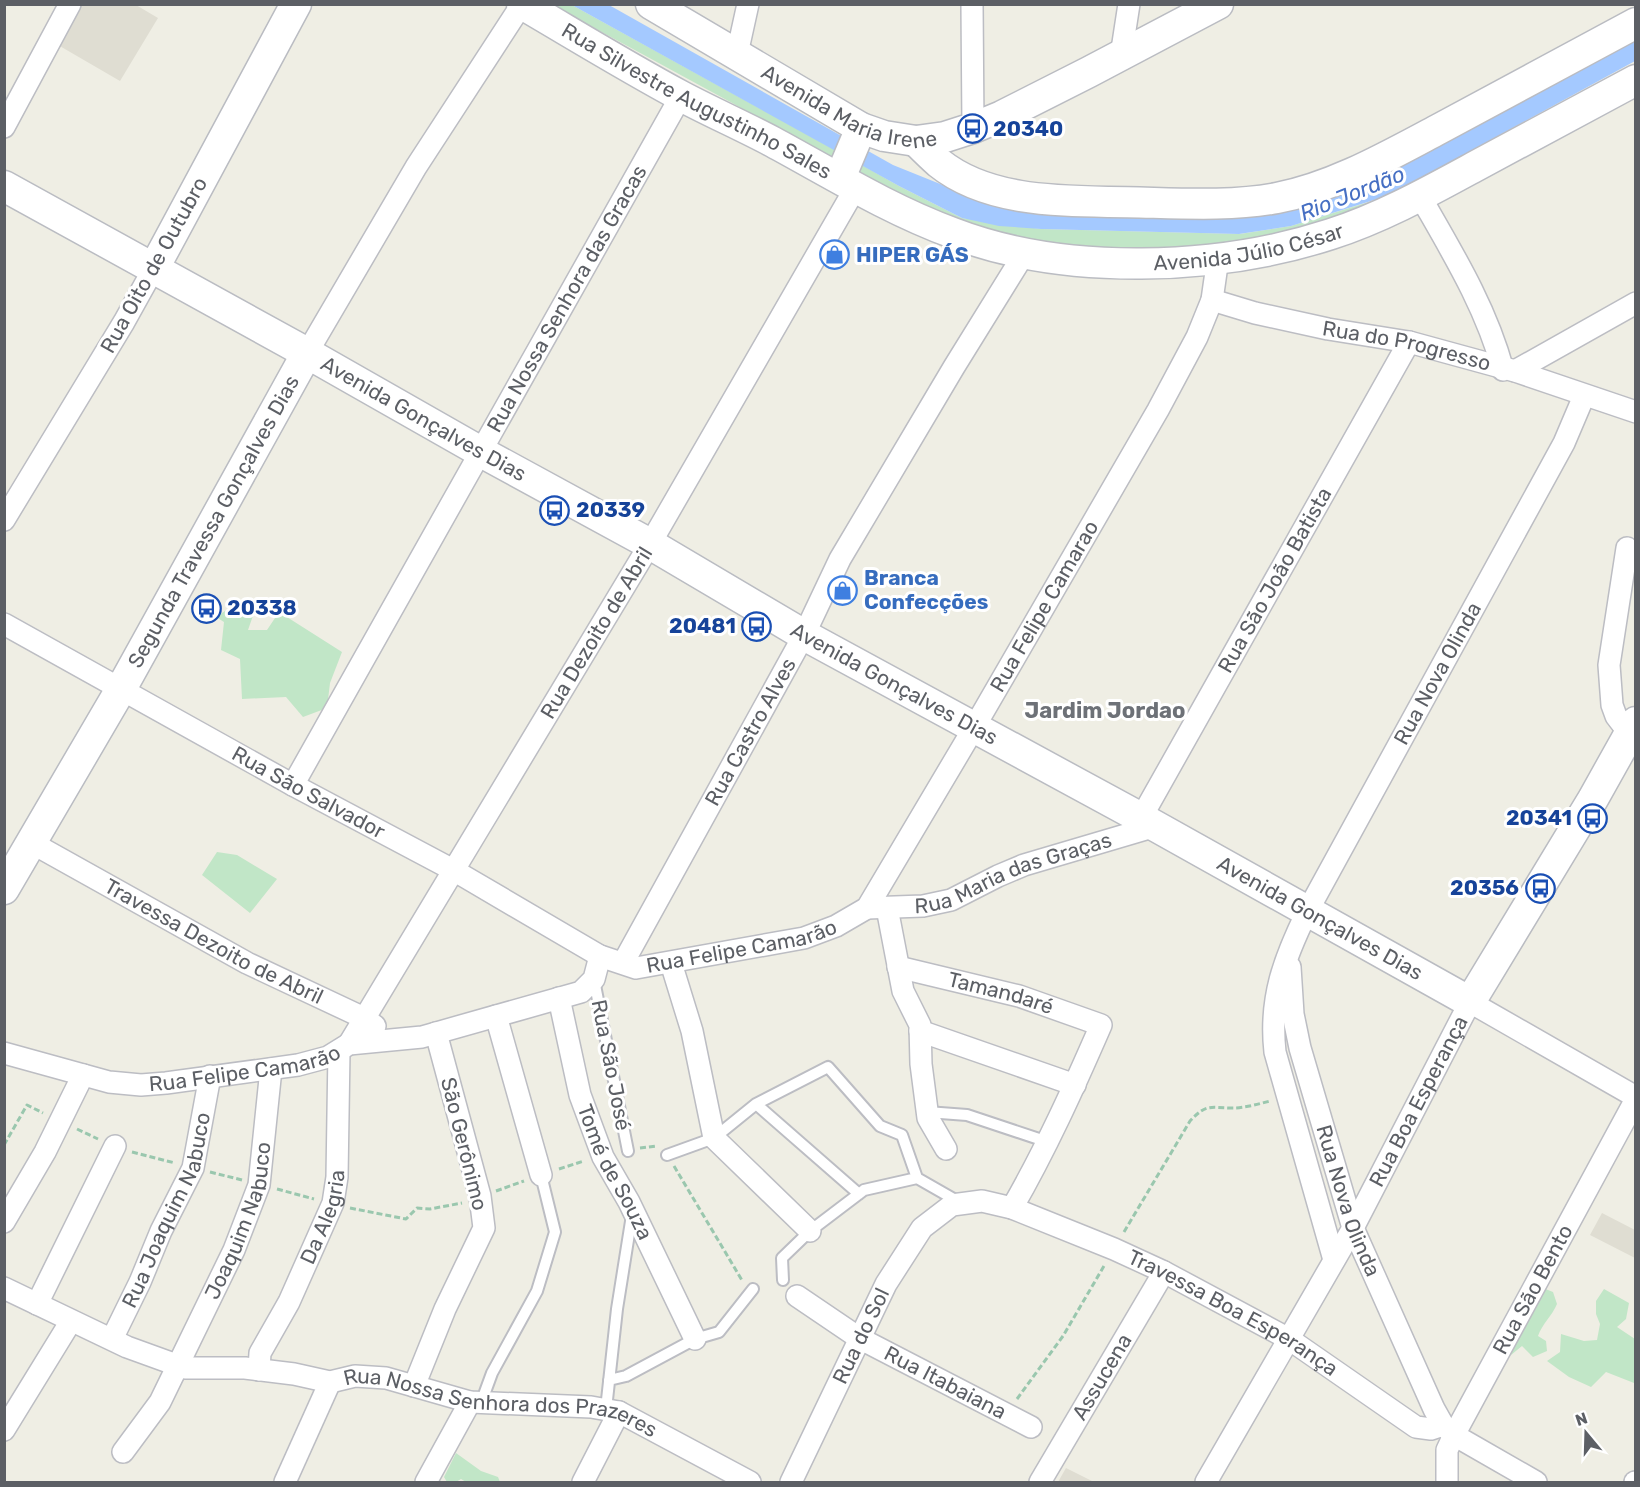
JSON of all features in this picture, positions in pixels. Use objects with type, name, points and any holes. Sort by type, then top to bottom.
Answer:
[{"type":"street","points":[[4,127],[70,4]]},
{"type":"street","name":"Rua Oito de Outubro","points":[[4,520],[124,322],[296,4]]},
{"type":"street","name":"Rua Silvestre Augustinho Sales","points":[[522,4],[681,96],[846,179]]},
{"type":"street","name":"Segunda Travessa Gonçalves Dias","points":[[4,889],[121,689],[307,353],[416,167],[522,4]]},
{"type":"street","name":"Avenida Maria Irene","points":[[651,4],[737,54],[860,131],[916,141],[945,137],[1002,116],[1218,4]]},
{"type":"street","points":[[737,54],[748,4]]},
{"type":"street","points":[[972,4],[973,128]]},
{"type":"street","points":[[1121,56],[1129,4]]},
{"type":"street","name":"Avenida Júlio César","points":[[916,141],[939,163],[958,175],[984,187],[1038,199],[1197,202],[1275,198],[1322,185],[1387,156],[1632,17]]},
{"type":"street","name":"Avenida Júlio César","points":[[846,179],[886,204],[946,231],[1024,254],[1091,262],[1139,263],[1218,258],[1268,251],[1332,234],[1373,218],[1419,196],[1635,80]]},
{"type":"street","name":"Rua Nossa Senhora das Gracas","points":[[293,785],[681,96]]},
{"type":"street","points":[[846,179],[860,131]]},
{"type":"street","name":"Rua Dezoito de Abril","points":[[344,1047],[455,871],[650,544],[846,179]]},
{"type":"street","name":"Avenida Gonçalves Dias","points":[[4,186],[307,353],[481,453],[650,544],[804,635],[975,726],[1470,1002],[1635,1098]]},
{"type":"street","points":[[1419,196],[1479,301],[1509,370],[1635,303]]},
{"type":"street","name":"Rua Castro Alves","points":[[612,960],[804,635],[840,559],[1024,254]]},
{"type":"street","points":[[1212,300],[1218,258]]},
{"type":"street","name":"Rua do Progresso","points":[[1212,300],[1286,320],[1409,342],[1509,370],[1635,412]]},
{"type":"street","name":"Rua Felipe Camarao","points":[[877,908],[975,726],[1158,410],[1197,337],[1212,300]]},
{"type":"street","name":"Rua São João Batista","points":[[1148,822],[1409,342]]},
{"type":"street","name":"Rua Nova Olinda","points":[[1334,1260],[1275,1052],[1272,1027],[1276,993],[1289,948],[1564,443],[1584,396]]},
{"type":"street","points":[[1627,548],[1609,665],[1612,705],[1616,716],[1632,728]]},
{"type":"street","name":"Rua São Salvador","points":[[4,624],[293,785],[455,871],[612,960]]},
{"type":"street","name":"Rua Boa Esperança","points":[[1206,1482],[1353,1228],[1470,1002],[1593,799],[1632,728]]},
{"type":"street","name":"Rua Maria das Graças","points":[[877,908],[923,906],[951,900],[1023,866],[1148,822]]},
{"type":"street","name":"Travessa Dezoito de Abril","points":[[32,843],[247,963],[364,1018],[395,1039]]},
{"type":"street","points":[[877,908],[898,967],[903,991],[920,1025],[921,1064],[928,1118],[946,1149]]},
{"type":"street","name":"Rua Felipe Camarão","points":[[612,960],[636,968],[804,938],[877,908]]},
{"type":"street","name":"Rua Nova Olinda","points":[[1289,948],[1293,1014],[1300,1048],[1353,1228],[1434,1409],[1448,1430]]},
{"type":"street","points":[[594,979],[612,960]]},
{"type":"street","points":[[671,963],[692,1031],[714,1138],[810,1231]]},
{"type":"street","name":"Tamandaré","points":[[898,967],[1019,996],[1101,1025],[1075,1085]]},
{"type":"street","name":"Rua Felipe Camarão","points":[[4,1053],[109,1082],[141,1084],[271,1069],[328,1057],[344,1047],[436,1033],[581,992],[594,979]]},
{"type":"street","name":"Tomé de Souza","points":[[559,998],[580,1095],[603,1157],[633,1209],[694,1339]]},
{"type":"street","points":[[496,1016],[541,1175]]},
{"type":"street","points":[[920,1031],[1075,1085],[1048,1142],[1012,1208]]},
{"type":"street","name":"São Gerônimo","points":[[414,1386],[445,1309],[484,1228],[480,1196],[436,1033]]},
{"type":"street","name":"Da Alegria","points":[[259,1370],[260,1353],[290,1302],[333,1203],[337,1177],[344,1047]]},
{"type":"street","name":"Joaquim Nabuco","points":[[123,1452],[160,1402],[234,1250],[259,1185],[271,1069]]},
{"type":"street","points":[[4,1222],[45,1152],[83,1075]]},
{"type":"street","name":"Rua Joaquim Nabuco","points":[[112,1340],[161,1231],[193,1168],[210,1076]]},
{"type":"street","name":"Rua São Bento","points":[[1446,1482],[1448,1430],[1635,1098]]},
{"type":"street","points":[[37,1304],[115,1146]]},
{"type":"street","name":"Travessa Boa Esperança","points":[[957,1205],[982,1201],[1012,1208],[1114,1249],[1164,1272],[1289,1339],[1416,1427],[1448,1430]]},
{"type":"street","name":"Rua do Sol","points":[[791,1482],[886,1284],[922,1228],[957,1205]]},
{"type":"street","name":"Assucena","points":[[1040,1482],[1164,1272]]},
{"type":"street","name":"Rua Nossa Senhora dos Prazeres","points":[[4,1288],[127,1347],[185,1368],[259,1370],[294,1374],[330,1383],[355,1376],[386,1378],[476,1403],[591,1407],[612,1411],[743,1481]]},
{"type":"street","name":"Rua Itabaiana","points":[[790,1288],[859,1338],[1031,1427]]},
{"type":"street","points":[[4,1430],[71,1321]]},
{"type":"street","points":[[285,1482],[330,1383]]},
{"type":"street","points":[[426,1482],[476,1403]]},
{"type":"street","points":[[583,1482],[612,1411]]},
{"type":"street","points":[[1448,1430],[1536,1482]]},
{"type":"lane","name":"Rua São José","points":[[594,979],[628,1151]]},
{"type":"lane","points":[[667,1155],[714,1138],[756,1104],[828,1067],[880,1126],[902,1136],[918,1178],[957,1205]]},
{"type":"lane","points":[[756,1104],[859,1194]]},
{"type":"lane","points":[[927,1112],[967,1115],[1048,1142]]},
{"type":"lane","points":[[476,1403],[537,1292],[555,1232],[541,1175]]},
{"type":"lane","points":[[790,1288],[782,1258],[810,1231],[864,1190],[918,1178]]},
{"type":"lane","points":[[612,1411],[609,1380],[633,1209]]},
{"type":"lane","points":[[609,1380],[626,1376],[694,1339],[719,1332],[753,1289]]},
{"type":"path","points":[[1006,1415],[1063,1336],[1190,1121],[1200,1110],[1218,1106],[1233,1108],[1288,1095]]},
{"type":"path","points":[[4,1145],[27,1105],[124,1151],[403,1219],[409,1217],[417,1208],[447,1207],[480,1196]]},
{"type":"shaded area","points":[[80,5],[136,5],[158,18],[120,81],[58,45]]},
{"type":"shaded area","points":[[1602,1213],[1635,1230],[1635,1258],[1590,1235]]},
{"type":"shaded area","points":[[1066,1468],[1094,1482],[1058,1482]]},
{"type":"green space","points":[[552,5],[572,5],[841,153],[834,162],[734,104]]},
{"type":"green space","points":[[853,160],[962,218],[1041,229],[1240,234],[1291,226],[1385,197],[1388,201],[1282,238],[1183,254],[1040,246],[912,206],[850,168]]},
{"type":"green space","points":[[231,607],[256,607],[248,630],[267,630],[279,612],[342,652],[330,683],[327,708],[303,717],[286,697],[242,699],[240,659],[221,650],[224,622],[216,617]]},
{"type":"green space","points":[[217,852],[237,855],[277,879],[250,913],[202,875]]},
{"type":"green space","points":[[1543,1288],[1553,1292],[1557,1304],[1538,1336],[1546,1341],[1547,1351],[1533,1357],[1522,1346],[1511,1355],[1515,1335],[1526,1327],[1526,1319]]},
{"type":"green space","points":[[1604,1289],[1629,1303],[1626,1319],[1617,1327],[1635,1339],[1635,1381],[1634,1383],[1606,1372],[1591,1387],[1569,1377],[1547,1361],[1560,1352],[1561,1334],[1584,1341],[1597,1340],[1600,1324],[1596,1314],[1596,1301]]},
{"type":"green space","points":[[456,1453],[481,1471],[498,1477],[500,1482],[466,1482],[461,1479],[456,1482],[447,1482],[444,1477]]},
{"type":"water","name":"Rio Jordão","points":[[572,5],[609,5],[893,165],[975,198],[1231,214],[1635,33],[1635,61],[1390,195],[1291,226],[1239,234],[1041,229],[999,226],[962,218],[899,186]]},
{"type":"place","name":"20340","points":[[972,129]]},
{"type":"place","name":"HIPER GÁS","points":[[835,255]]},
{"type":"place","name":"20339","points":[[555,510]]},
{"type":"place","name":"Branca Confecções","points":[[843,590]]},
{"type":"place","name":"20338","points":[[206,608]]},
{"type":"place","name":"20481","points":[[757,626]]},
{"type":"place","name":"20341","points":[[1593,818]]},
{"type":"place","name":"20356","points":[[1540,888]]},
{"type":"district","name":"Jardim Jordao","points":[[1105,710]]}]
